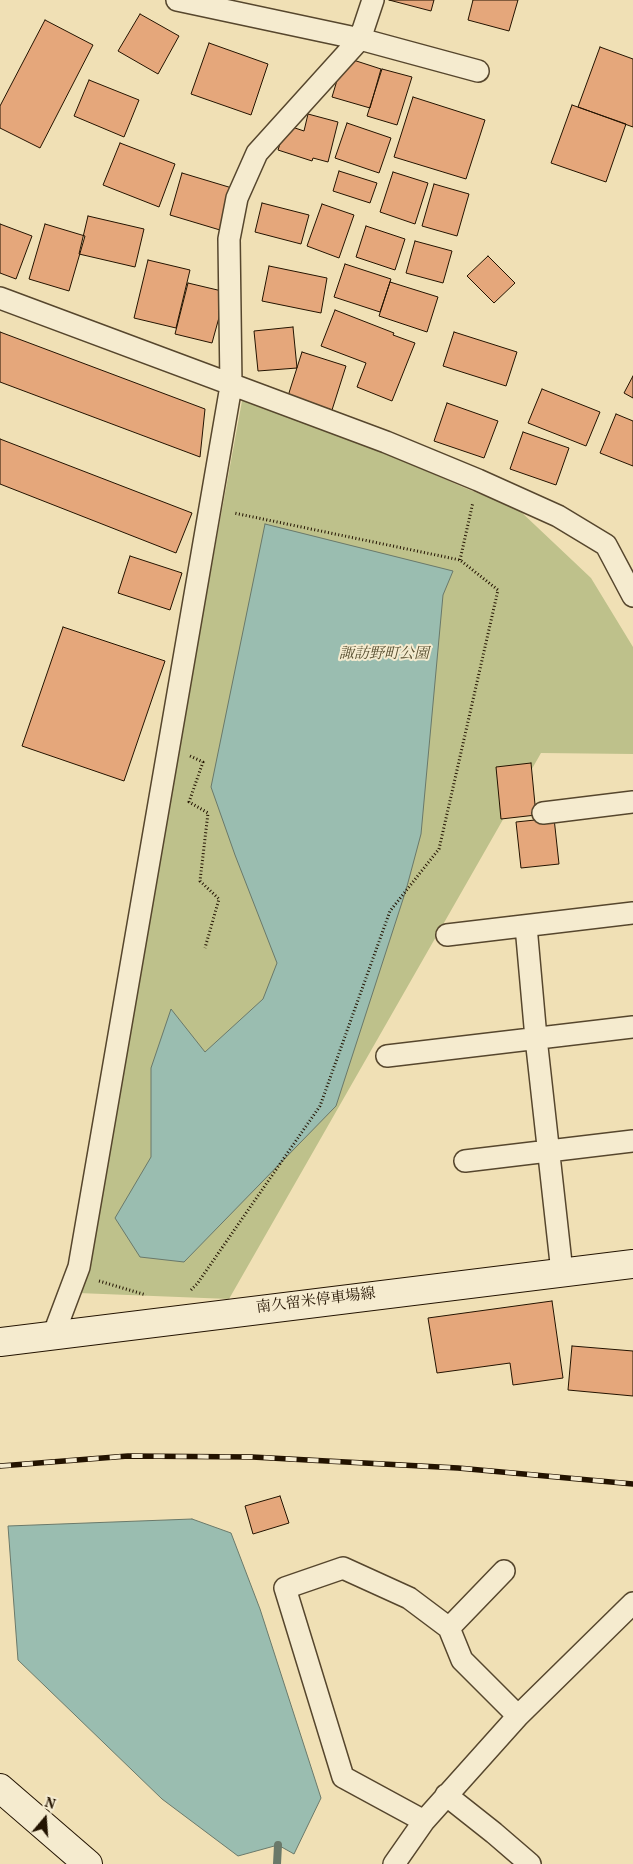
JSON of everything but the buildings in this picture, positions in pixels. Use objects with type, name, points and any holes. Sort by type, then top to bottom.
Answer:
[{"type":"main road","name":"南久留米停車場線","points":[[0,1342],[633,1264]]},
{"type":"main road","points":[[0,1788],[88,1864]]},
{"type":"street","points":[[178,0],[360,39],[478,71]]},
{"type":"street","points":[[53,1336],[79,1267],[231,386],[230,239],[238,198],[257,153],[360,39],[373,0]]},
{"type":"street","points":[[0,298],[231,386],[386,442],[558,516],[606,545],[633,596]]},
{"type":"street","points":[[543,813],[633,802]]},
{"type":"street","points":[[447,935],[633,913]]},
{"type":"street","points":[[526,926],[536,1038],[562,1272]]},
{"type":"street","points":[[387,1056],[633,1027]]},
{"type":"street","points":[[465,1161],[633,1141]]},
{"type":"street","points":[[424,1820],[343,1777],[285,1588],[343,1568],[409,1598],[449,1628],[462,1660],[518,1716]]},
{"type":"street","points":[[449,1628],[504,1571]]},
{"type":"street","points":[[394,1864],[424,1820],[518,1716],[633,1603]]},
{"type":"street","points":[[446,1795],[494,1832],[530,1864]]},
{"type":"path","points":[[460,560],[478,480]]},
{"type":"path","points":[[186,1295],[197,1284],[320,1106],[390,911],[439,849],[498,590],[460,560],[235,511],[233,521]]},
{"type":"path","points":[[185,754],[203,762],[189,802],[208,813],[200,881],[219,899],[205,948]]},
{"type":"path","points":[[93,1279],[153,1297]]},
{"type":"green space","name":"諏訪野町公園","points":[[244,390],[465,488],[518,509],[591,578],[633,647],[633,754],[541,753],[229,1299],[78,1293]]},
{"type":"shaded area","points":[[265,524],[453,571],[443,595],[421,834],[406,890],[336,1106],[184,1262],[140,1257],[115,1218],[151,1157],[151,1068],[171,1009],[205,1052],[263,999],[277,963],[211,787]]},
{"type":"shaded area","points":[[192,1519],[231,1533],[260,1609],[321,1798],[294,1854],[278,1845],[238,1856],[162,1799],[18,1660],[8,1526]]},
{"type":"waterway","points":[[277,1864],[278,1845]]},
{"type":"railway","points":[[0,1466],[128,1456],[252,1457],[458,1468],[633,1484]]}]
